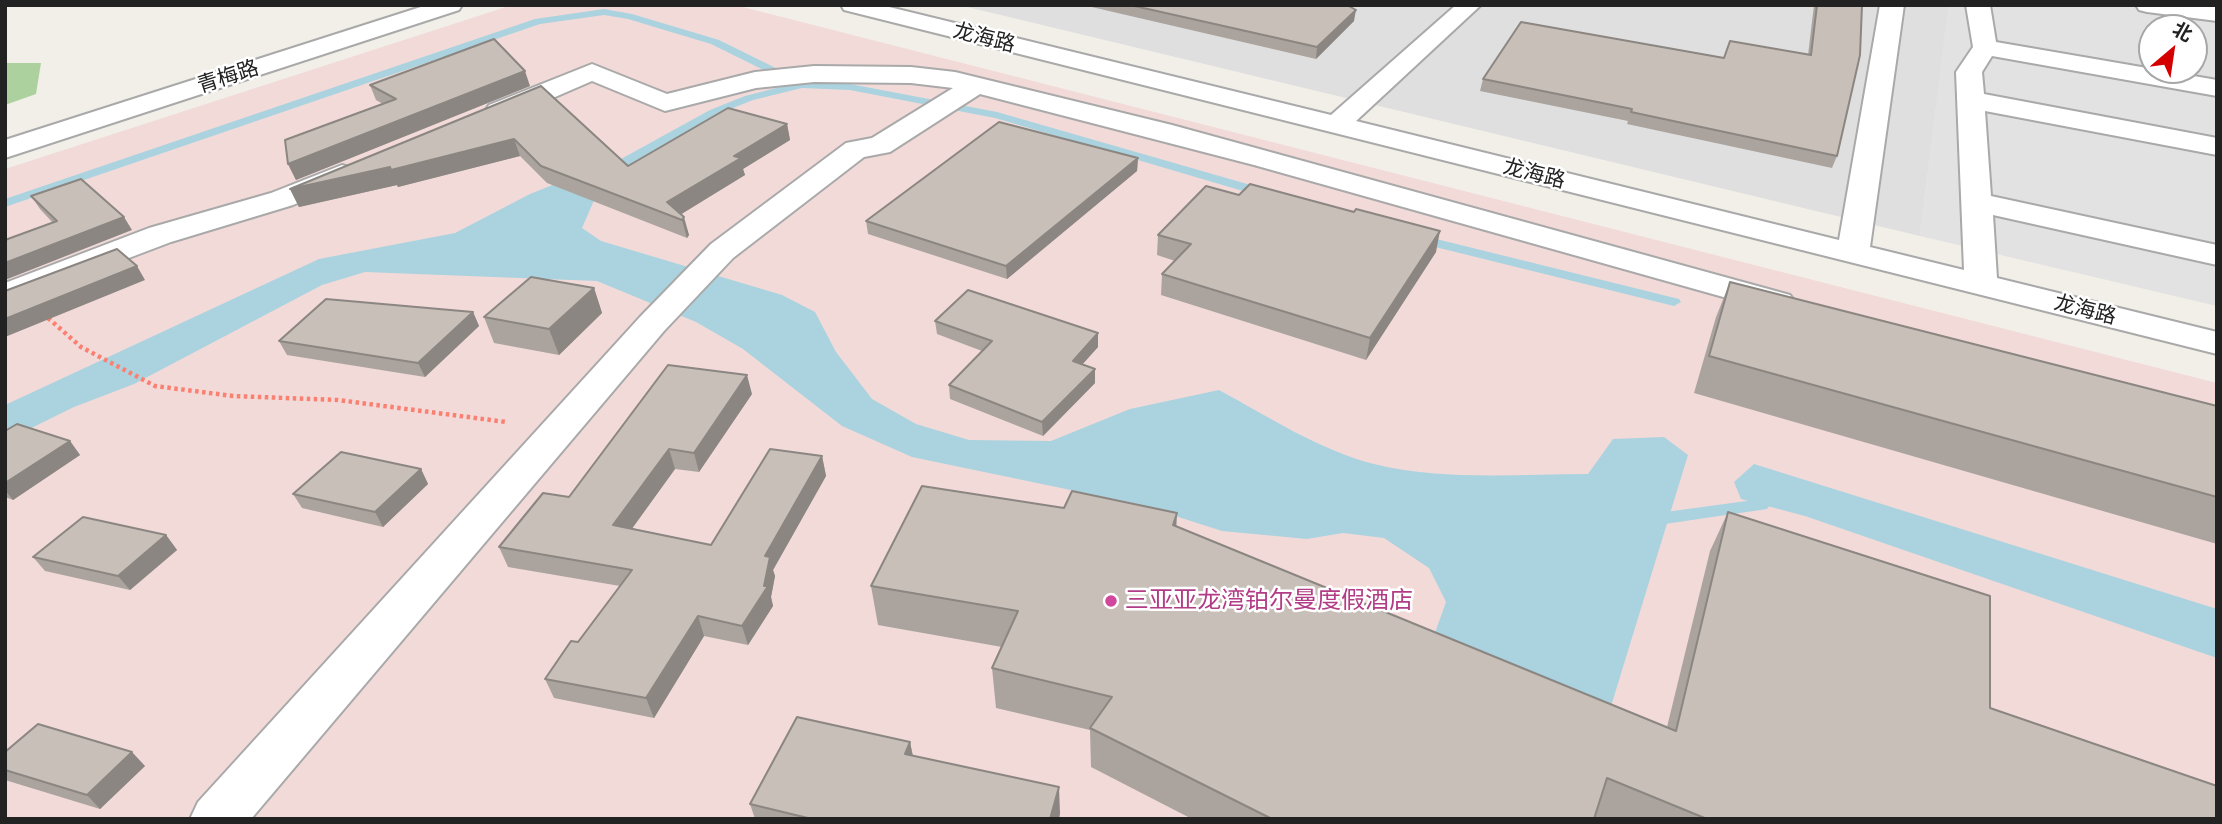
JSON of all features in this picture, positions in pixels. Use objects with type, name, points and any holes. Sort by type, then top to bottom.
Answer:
[{"type":"street","name":"青梅路","points":[[5,149],[451,5]]},
{"type":"street","name":"龙海路","points":[[852,5],[2217,343]]},
{"type":"street","points":[[1336,125],[1470,5]]},
{"type":"street","points":[[1853,253],[1892,5]]},
{"type":"street","points":[[1978,5],[1985,47],[1969,72],[1981,284]]},
{"type":"street","points":[[2147,5],[2217,14]]},
{"type":"street","points":[[1985,47],[2217,88]]},
{"type":"street","points":[[476,120],[593,72],[665,103],[755,80],[814,74],[911,75],[975,85],[1214,145],[1596,255],[1808,310]]},
{"type":"street","points":[[217,819],[652,324],[722,251],[856,149],[880,146],[975,85]]},
{"type":"street","points":[[1971,100],[2217,147]]},
{"type":"street","points":[[13,292],[160,235],[282,199],[372,162]]},
{"type":"street","points":[[1976,202],[2217,255]]},
{"type":"path","points":[[13,292],[93,354],[155,386],[233,396],[338,400],[560,428]]},
{"type":"shaded area","name":"三亚亚龙湾铂尔曼度假酒店","points":[[512,5],[735,5],[2217,383],[2217,819],[5,819],[5,169]]},
{"type":"shaded area","points":[[959,5],[1949,5],[1920,236]]},
{"type":"shaded area","points":[[1949,5],[2217,5],[2217,306],[1920,236]]},
{"type":"green space","points":[[5,63],[41,63],[36,94],[5,105]]},
{"type":"water","points":[[560,182],[599,189],[582,228],[601,241],[782,295],[815,312],[836,352],[872,399],[916,424],[969,440],[1051,441],[1130,409],[1219,390],[1295,432],[1354,458],[1427,473],[1588,474],[1613,439],[1664,437],[1688,455],[1608,716],[1430,647],[1446,602],[1429,568],[1384,538],[1343,533],[1307,539],[1222,531],[1138,504],[912,457],[842,426],[743,349],[696,322],[597,281],[365,272],[322,285],[134,384],[74,407],[5,441],[5,405],[319,259],[455,233],[530,194]]},
{"type":"water","points":[[1754,464],[2217,609],[2217,658],[1805,516],[1741,499],[1734,482]]},
{"type":"building","points":[[1130,5],[1347,5],[1356,10],[1317,47]]},
{"type":"building","points":[[1817,5],[1862,5],[1860,55],[1837,156],[1631,112],[1632,109],[1483,79],[1521,22],[1724,58],[1730,41],[1811,55]]},
{"type":"building","points":[[494,39],[525,71],[288,164],[285,140],[396,99],[370,85]]},
{"type":"building","points":[[541,86],[628,166],[728,108],[787,124],[734,156],[741,158],[667,202],[684,217],[682,220],[541,166],[514,139],[391,170],[390,167],[290,189]]},
{"type":"building","points":[[999,122],[1138,158],[1006,266],[866,221]]},
{"type":"building","points":[[81,179],[124,217],[5,263],[5,240],[57,221],[31,196]]},
{"type":"building","points":[[1250,184],[1354,212],[1356,209],[1440,231],[1370,338],[1162,274],[1191,244],[1158,235],[1206,186],[1239,195]]},
{"type":"building","points":[[117,249],[137,266],[5,319],[5,291]]},
{"type":"building","points":[[531,277],[594,288],[549,329],[484,317]]},
{"type":"building","points":[[1730,282],[2217,406],[2217,497],[1709,356]]},
{"type":"building","points":[[968,290],[1098,333],[1073,361],[1095,369],[1042,422],[949,385],[992,341],[935,321]]},
{"type":"building","points":[[326,299],[473,312],[418,363],[279,341]]},
{"type":"building","points":[[668,365],[747,375],[694,453],[669,449],[613,525],[711,545],[770,449],[822,456],[765,556],[770,557],[764,586],[768,586],[742,626],[698,616],[646,698],[545,679],[571,641],[578,642],[632,570],[499,547],[543,493],[569,497]]},
{"type":"building","points":[[17,424],[70,441],[5,483],[5,431]]},
{"type":"building","points":[[341,452],[421,469],[375,512],[293,494]]},
{"type":"building","points":[[922,486],[1064,508],[1072,491],[1177,513],[1173,525],[1676,731],[1728,512],[1990,596],[1990,708],[2217,786],[2217,819],[1707,819],[1607,778],[1594,819],[1272,819],[1090,728],[1112,697],[992,668],[1018,611],[871,586]]},
{"type":"building","points":[[83,517],[166,535],[118,576],[33,557]]},
{"type":"building","points":[[797,717],[910,742],[905,754],[1059,787],[1050,819],[812,819],[750,804]]},
{"type":"building","points":[[38,724],[132,752],[87,795],[5,770],[5,752]]},
{"type":"waterway","points":[[5,203],[538,21],[604,12],[629,16],[715,42],[802,85]]},
{"type":"waterway","points":[[605,173],[714,112],[749,98],[802,85]]},
{"type":"waterway","points":[[802,85],[850,87],[997,115],[1264,193]]},
{"type":"waterway","points":[[1416,238],[1674,302]]},
{"type":"waterway","points":[[1651,520],[1761,505]]},
{"type":"place","name":"三亚亚龙湾铂尔曼度假酒店","points":[[1111,601]]}]
